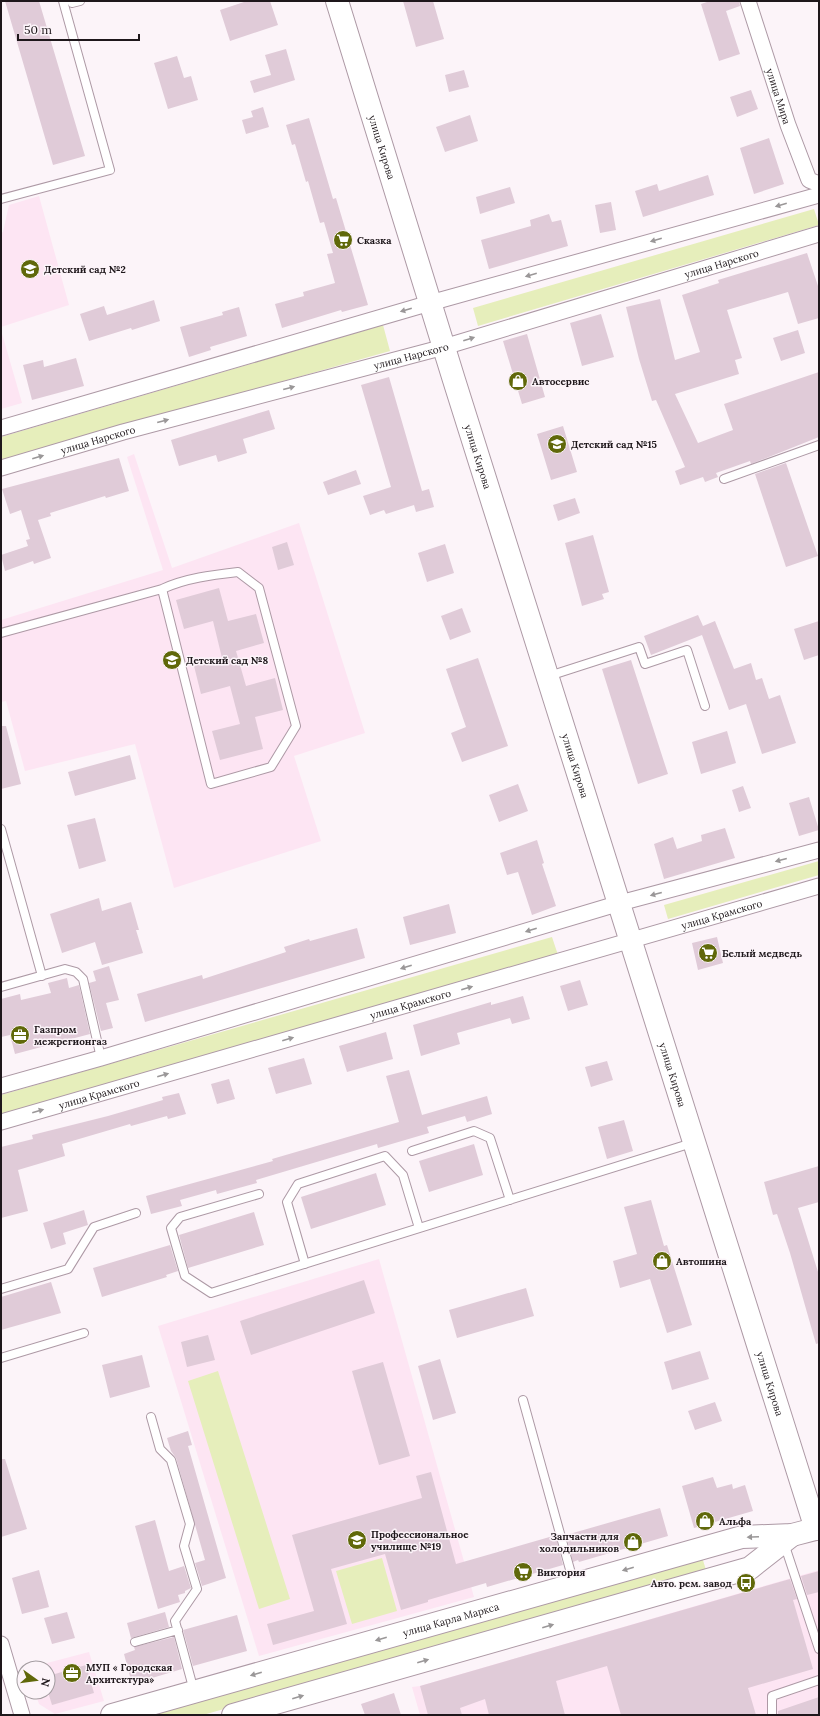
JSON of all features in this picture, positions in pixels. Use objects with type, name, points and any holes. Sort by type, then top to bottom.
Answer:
[{"type":"main road","name":"улица Кирова","points":[[337,1],[430,303],[818,1529]]},
{"type":"main road","name":"улица Карла Маркса","points":[[233,1715],[750,1568],[788,1539],[818,1529]]},
{"type":"main road","name":"улица Карла Маркса","points":[[112,1715],[742,1537],[788,1539]]},
{"type":"street","name":"улица Мира","points":[[748,1],[788,125],[809,180],[819,184]]},
{"type":"street","points":[[1,428],[430,303],[819,195]]},
{"type":"street","name":"улица Нарского","points":[[1,468],[123,432],[444,347],[819,234]]},
{"type":"street","points":[[1,1086],[101,1058],[620,903],[819,850]]},
{"type":"street","name":"улица Крамского","points":[[1,1122],[819,886]]},
{"type":"street","points":[[1,1644],[22,1715]]},
{"type":"lane","points":[[1,199],[110,170],[63,1]]},
{"type":"lane","points":[[71,1],[72,3],[80,1]]},
{"type":"lane","points":[[724,479],[819,446]]},
{"type":"lane","points":[[1,633],[162,589],[174,584],[204,577],[238,572],[259,588],[296,726],[271,767],[211,784],[162,589]]},
{"type":"lane","points":[[548,676],[639,647],[645,664],[687,650],[705,706]]},
{"type":"lane","points":[[1,829],[42,976]]},
{"type":"lane","points":[[1,987],[65,969],[76,972],[83,979],[101,1058]]},
{"type":"lane","points":[[412,1151],[474,1131],[490,1138],[510,1200]]},
{"type":"lane","points":[[259,1194],[180,1217],[171,1228],[185,1276],[211,1293],[695,1142]]},
{"type":"lane","points":[[305,1264],[287,1202],[298,1184],[385,1156],[403,1175],[419,1228]]},
{"type":"lane","points":[[1,1289],[68,1269],[94,1227],[136,1213]]},
{"type":"lane","points":[[1,1358],[84,1333]]},
{"type":"lane","points":[[523,1400],[574,1585]]},
{"type":"lane","points":[[151,1417],[160,1449],[171,1460],[190,1524],[184,1546],[197,1589],[175,1621],[194,1692]]},
{"type":"lane","points":[[788,1539],[819,1649]]},
{"type":"lane","points":[[135,1642],[178,1630]]},
{"type":"lane","points":[[772,1715],[772,1696],[819,1680]]},
{"type":"shaded area","name":"Детский сад №2","points":[[39,196],[69,305],[1,327],[1,233],[3,232],[9,205]]},
{"type":"shaded area","points":[[1,330],[22,403],[1,409]]},
{"type":"shaded area","name":"Детский сад №8","points":[[134,454],[172,568],[299,523],[365,733],[294,756],[321,841],[174,888],[135,744],[25,771],[6,701],[1,702],[1,620],[163,570],[127,457]]},
{"type":"shaded area","points":[[379,1259],[474,1597],[259,1656],[158,1326]]},
{"type":"shaded area","points":[[819,1570],[819,1715],[420,1715],[412,1687],[420,1686]]},
{"type":"shaded area","points":[[89,1652],[104,1701],[55,1714],[39,1704],[38,1700],[56,1700],[56,1661]]},
{"type":"green space","points":[[814,209],[819,225],[478,326],[473,308]]},
{"type":"green space","points":[[383,325],[390,351],[1,461],[1,437]]},
{"type":"green space","points":[[819,861],[819,875],[668,919],[664,905]]},
{"type":"green space","points":[[552,937],[558,955],[1,1114],[1,1095]]},
{"type":"green space","points":[[218,1371],[290,1599],[259,1609],[188,1381]]},
{"type":"green space","points":[[702,1557],[706,1570],[203,1715],[139,1715]]},
{"type":"green space","points":[[382,1558],[397,1611],[352,1624],[336,1571]]},
{"type":"building","points":[[5,1],[39,1],[85,156],[53,165]]},
{"type":"building","points":[[247,1],[270,1],[278,25],[230,41],[220,10]]},
{"type":"building","points":[[403,1],[433,1],[444,39],[416,47]]},
{"type":"building","points":[[710,1],[739,1],[740,6],[726,11],[740,54],[719,61],[701,4]]},
{"type":"building","points":[[286,49],[295,80],[254,93],[250,81],[271,75],[265,55]]},
{"type":"building","points":[[177,56],[184,78],[191,76],[198,100],[168,109],[154,63]]},
{"type":"building","points":[[464,70],[469,87],[449,92],[445,75]]},
{"type":"building","points":[[751,90],[758,109],[737,117],[730,97]]},
{"type":"building","points":[[263,107],[269,127],[246,134],[242,120],[253,117],[251,111]]},
{"type":"building","points":[[470,115],[478,141],[445,152],[436,127]]},
{"type":"building","points":[[309,118],[333,199],[336,198],[368,305],[342,312],[341,310],[282,328],[275,304],[304,296],[303,292],[335,283],[327,254],[333,253],[324,222],[320,223],[308,181],[306,182],[295,144],[292,145],[286,125]]},
{"type":"building","points":[[769,138],[784,184],[754,194],[740,148]]},
{"type":"building","points":[[708,175],[714,195],[643,217],[635,191],[657,184],[659,191]]},
{"type":"building","points":[[510,187],[515,203],[480,214],[476,197]]},
{"type":"building","points":[[611,202],[616,230],[600,233],[595,205]]},
{"type":"building","points":[[549,214],[552,222],[561,220],[568,246],[489,269],[481,240],[531,226],[530,220]]},
{"type":"building","points":[[807,253],[819,289],[819,318],[798,324],[788,292],[727,310],[742,358],[735,360],[739,374],[675,394],[698,443],[733,430],[724,404],[819,372],[819,437],[751,464],[750,461],[716,473],[718,477],[705,482],[703,477],[680,485],[675,471],[685,467],[656,400],[652,401],[639,359],[626,307],[660,299],[675,360],[700,352],[682,295],[719,283],[718,280]]},
{"type":"building","points":[[154,300],[160,321],[89,341],[80,314],[104,306],[107,315]]},
{"type":"building","points":[[239,307],[247,336],[210,347],[211,350],[189,357],[180,327],[223,315],[222,312]]},
{"type":"building","points":[[601,314],[614,357],[582,366],[570,323]]},
{"type":"building","points":[[798,330],[805,353],[781,361],[773,338]]},
{"type":"building","points":[[527,334],[545,397],[522,404],[503,341]]},
{"type":"building","points":[[76,358],[84,386],[32,400],[23,365],[43,360],[44,367]]},
{"type":"building","points":[[389,377],[422,491],[429,489],[434,507],[416,512],[414,505],[386,514],[384,510],[370,515],[363,496],[391,487],[361,385]]},
{"type":"building","points":[[269,410],[275,429],[243,439],[247,453],[218,462],[216,455],[179,466],[171,440]]},
{"type":"building","points":[[563,426],[577,472],[551,480],[537,434]]},
{"type":"building","points":[[119,458],[129,491],[106,498],[105,496],[50,513],[51,516],[38,520],[51,558],[34,564],[33,561],[5,571],[1,555],[28,546],[26,540],[30,539],[21,510],[10,514],[2,489]]},
{"type":"building","points":[[786,463],[818,556],[786,567],[755,474]]},
{"type":"building","points":[[356,470],[361,484],[328,495],[323,482]]},
{"type":"building","points":[[575,498],[580,513],[558,521],[553,505]]},
{"type":"building","points":[[593,535],[609,592],[602,594],[604,599],[582,606],[565,543]]},
{"type":"building","points":[[287,542],[294,565],[278,570],[272,547]]},
{"type":"building","points":[[445,544],[454,573],[427,582],[418,553]]},
{"type":"building","points":[[219,588],[228,621],[256,614],[264,643],[236,651],[246,686],[275,678],[283,710],[255,717],[263,749],[220,760],[212,731],[240,724],[230,686],[201,694],[194,666],[222,658],[213,621],[184,629],[176,600]]},
{"type":"building","points":[[462,608],[471,632],[450,640],[441,616]]},
{"type":"building","points":[[698,615],[703,626],[715,621],[734,669],[751,663],[756,680],[762,678],[769,699],[780,695],[796,743],[762,754],[746,704],[729,710],[702,635],[651,655],[644,636]]},
{"type":"building","points":[[819,621],[819,655],[804,660],[794,629]]},
{"type":"building","points":[[478,658],[508,746],[462,762],[451,733],[466,727],[446,669]]},
{"type":"building","points":[[631,660],[668,774],[638,784],[602,669]]},
{"type":"building","points":[[1,726],[6,726],[21,784],[1,789]]},
{"type":"building","points":[[727,731],[736,763],[701,774],[692,742]]},
{"type":"building","points":[[130,755],[136,779],[75,796],[68,772]]},
{"type":"building","points":[[518,784],[528,811],[499,822],[489,795]]},
{"type":"building","points":[[743,786],[751,808],[739,812],[732,790]]},
{"type":"building","points":[[809,797],[819,830],[799,836],[789,803]]},
{"type":"building","points":[[95,818],[106,861],[79,869],[67,825]]},
{"type":"building","points":[[725,828],[735,858],[664,879],[654,844],[673,837],[677,849],[702,841],[701,835]]},
{"type":"building","points":[[537,840],[544,863],[542,864],[556,906],[532,915],[518,872],[507,875],[500,853]]},
{"type":"building","points":[[99,898],[102,911],[131,902],[139,930],[136,930],[143,953],[102,965],[95,942],[62,953],[50,914]]},
{"type":"building","points":[[449,904],[456,933],[410,945],[403,917]]},
{"type":"building","points":[[357,928],[365,958],[145,1022],[137,994],[202,975],[203,979],[286,952],[284,947],[309,939],[310,941]]},
{"type":"building","name":"Белый медведь","points":[[717,937],[723,963],[698,970],[692,943]]},
{"type":"building","points":[[109,966],[119,1000],[106,1003],[113,1028],[101,1031],[89,983],[96,981],[93,971]]},
{"type":"building","points":[[67,978],[69,988],[79,985],[90,1034],[15,1054],[10,1035],[1,1037],[1,999],[20,994],[21,1000],[51,993],[48,983]]},
{"type":"building","points":[[580,980],[588,1005],[568,1011],[560,986]]},
{"type":"building","points":[[523,996],[530,1019],[512,1024],[510,1018],[457,1033],[460,1044],[421,1056],[413,1025],[491,1002],[491,1005]]},
{"type":"building","points":[[386,1032],[393,1059],[347,1072],[339,1046]]},
{"type":"building","points":[[304,1058],[312,1084],[276,1094],[268,1068]]},
{"type":"building","points":[[607,1061],[613,1080],[591,1087],[585,1067]]},
{"type":"building","points":[[409,1070],[422,1115],[487,1096],[492,1114],[467,1122],[465,1116],[427,1127],[429,1133],[378,1148],[377,1144],[256,1180],[257,1183],[217,1194],[216,1190],[180,1200],[182,1206],[151,1214],[146,1196],[273,1161],[272,1159],[399,1122],[386,1076]]},
{"type":"building","points":[[229,1079],[235,1099],[217,1104],[211,1084]]},
{"type":"building","points":[[179,1093],[186,1114],[168,1119],[167,1116],[131,1126],[130,1124],[62,1144],[65,1156],[18,1170],[28,1211],[1,1218],[1,1147],[33,1139],[32,1135],[108,1116],[163,1100],[162,1097]]},
{"type":"building","points":[[624,1120],[633,1151],[607,1159],[598,1127]]},
{"type":"building","points":[[474,1144],[483,1175],[429,1192],[419,1161]]},
{"type":"building","points":[[819,1166],[819,1202],[798,1208],[819,1275],[819,1343],[816,1344],[790,1253],[777,1214],[773,1215],[764,1182]]},
{"type":"building","points":[[376,1173],[386,1205],[311,1229],[301,1197]]},
{"type":"building","points":[[651,1200],[664,1246],[667,1245],[692,1325],[667,1333],[650,1279],[620,1288],[613,1261],[637,1254],[624,1207]]},
{"type":"building","points":[[84,1210],[88,1225],[63,1233],[66,1244],[51,1249],[43,1223]]},
{"type":"building","points":[[254,1212],[264,1245],[188,1268],[179,1235]]},
{"type":"building","points":[[170,1245],[178,1271],[166,1275],[167,1277],[102,1297],[93,1268]]},
{"type":"building","points":[[364,1280],[375,1313],[251,1355],[240,1321]]},
{"type":"building","points":[[51,1282],[61,1313],[1,1330],[1,1297]]},
{"type":"building","points":[[526,1288],[534,1316],[457,1338],[449,1310]]},
{"type":"building","points":[[208,1335],[215,1360],[187,1367],[181,1342]]},
{"type":"building","points":[[700,1351],[709,1379],[672,1390],[664,1362]]},
{"type":"building","points":[[142,1355],[150,1387],[110,1398],[102,1365]]},
{"type":"building","points":[[440,1359],[456,1413],[433,1420],[418,1366]]},
{"type":"building","points":[[383,1362],[410,1456],[379,1465],[352,1371]]},
{"type":"building","points":[[715,1402],[722,1421],[695,1430],[688,1411]]},
{"type":"building","points":[[188,1431],[192,1445],[188,1446],[226,1578],[202,1586],[195,1563],[205,1560],[176,1458],[171,1451],[167,1438]]},
{"type":"building","points":[[1,1459],[5,1459],[27,1529],[1,1537]]},
{"type":"building","points":[[431,1472],[456,1564],[553,1536],[553,1539],[556,1538],[563,1565],[487,1587],[486,1583],[428,1600],[428,1602],[401,1610],[385,1554],[331,1569],[347,1624],[273,1645],[267,1624],[314,1611],[292,1535],[422,1498],[416,1476]]},
{"type":"building","points":[[713,1477],[717,1488],[732,1484],[733,1489],[745,1485],[753,1511],[694,1528],[682,1486]]},
{"type":"building","points":[[660,1508],[668,1536],[579,1562],[578,1560],[573,1562],[566,1535]]},
{"type":"building","points":[[155,1520],[169,1571],[184,1566],[191,1588],[185,1591],[185,1593],[178,1595],[180,1602],[158,1609],[135,1526]]},
{"type":"building","points":[[39,1570],[49,1607],[22,1614],[12,1578]]},
{"type":"building","points":[[819,1571],[819,1592],[807,1595],[801,1576]]},
{"type":"building","points":[[790,1579],[797,1599],[793,1600],[813,1669],[748,1688],[756,1715],[621,1715],[607,1666],[556,1681],[565,1715],[489,1715],[485,1699],[460,1708],[462,1715],[428,1715],[420,1686]]},
{"type":"building","points":[[67,1612],[75,1638],[52,1644],[44,1618]]},
{"type":"building","points":[[165,1612],[169,1627],[131,1638],[127,1623]]},
{"type":"building","points":[[237,1615],[247,1651],[193,1666],[183,1630]]},
{"type":"building","points":[[174,1637],[182,1669],[132,1684],[124,1654],[135,1650],[134,1647]]},
{"type":"building","points":[[86,1665],[94,1693],[52,1705],[50,1700],[56,1700],[56,1674]]},
{"type":"building","points":[[394,1693],[401,1715],[365,1715],[361,1704]]},
{"type":"building","points":[[819,1697],[819,1715],[778,1715],[778,1711]]},
{"type":"place","name":"Сказка","points":[[343,240]]},
{"type":"place","name":"Детский сад №2","points":[[30,269]]},
{"type":"place","name":"Автосервис","points":[[518,381]]},
{"type":"place","name":"Детский сад №15","points":[[557,444]]},
{"type":"place","name":"Детский сад №8","points":[[172,660]]},
{"type":"place","name":"Белый медведь","points":[[708,953]]},
{"type":"place","name":"Газпром межрегионгаз","points":[[20,1035]]},
{"type":"place","name":"Автошина","points":[[662,1261]]},
{"type":"place","name":"Альфа","points":[[705,1521]]},
{"type":"place","name":"Профессиональное училище №19","points":[[357,1540]]},
{"type":"place","name":"Запчасти для холодильников","points":[[633,1542]]},
{"type":"place","name":"Виктория","points":[[523,1572]]},
{"type":"place","name":"Авто. рем. завод","points":[[746,1583]]},
{"type":"place","name":"МУП « Городская Архитектура»","points":[[72,1673]]}]
